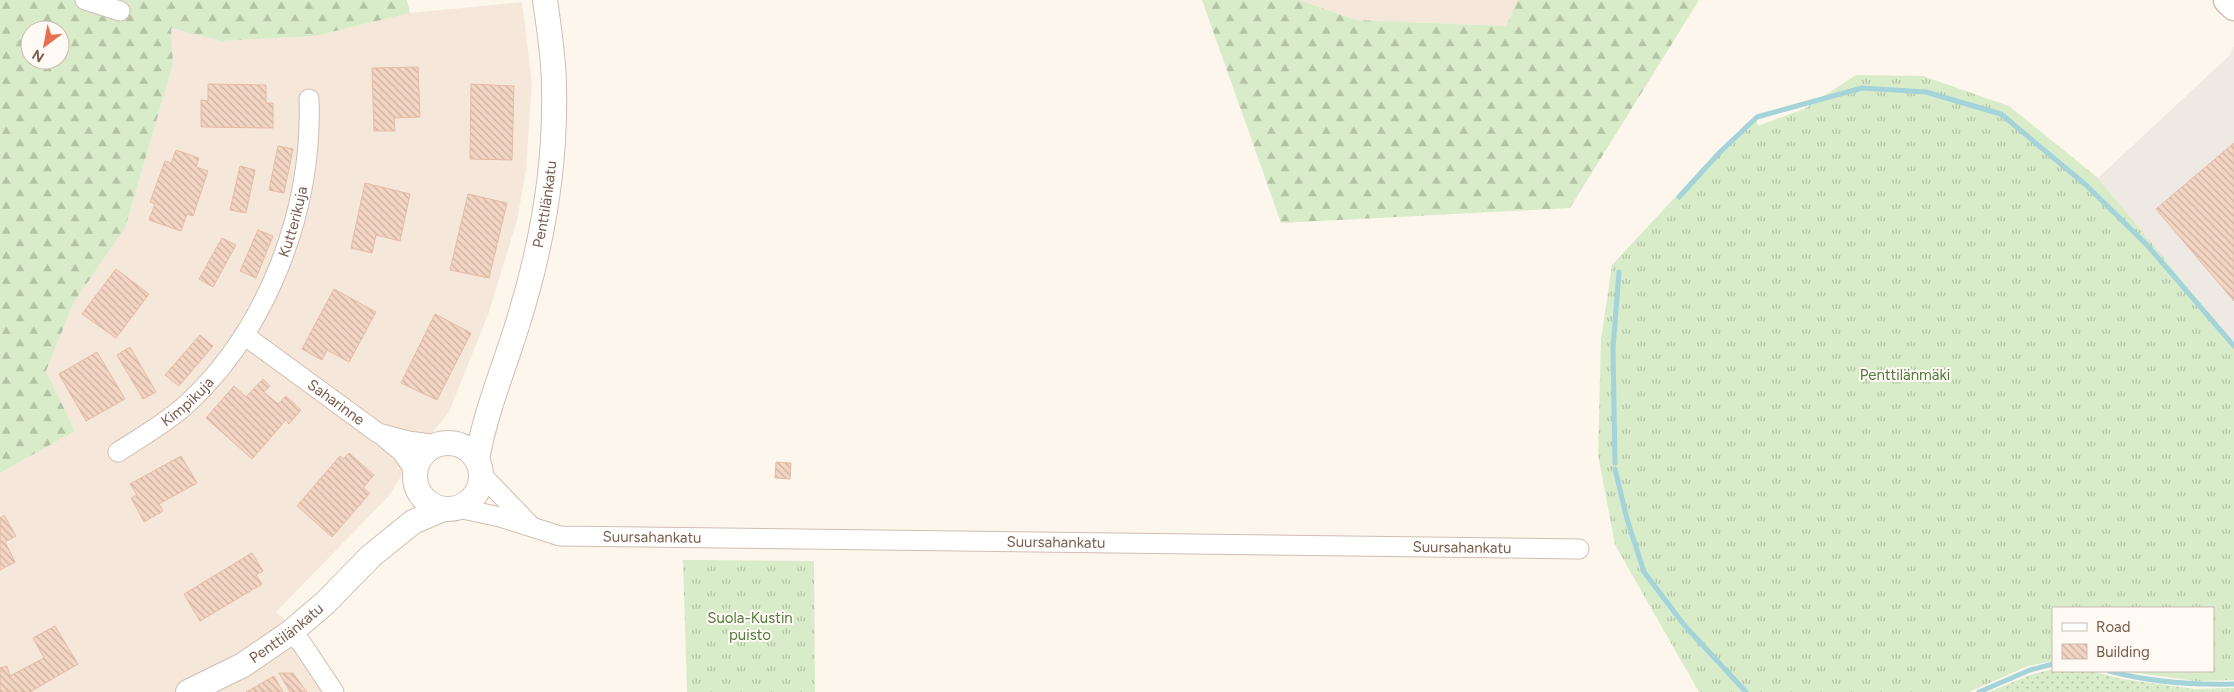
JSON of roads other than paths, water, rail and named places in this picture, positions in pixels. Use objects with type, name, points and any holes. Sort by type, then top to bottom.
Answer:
[{"type":"main road","points":[[2227,0],[2234,7]]},
{"type":"street","points":[[85,0],[120,11]]},
{"type":"street","name":"Penttilänkatu","points":[[479,467],[490,403],[517,325],[532,270],[549,174],[554,87],[545,0]]},
{"type":"street","name":"Kutterikuja","points":[[244,335],[272,286],[291,236],[306,157],[310,122],[309,99]]},
{"type":"street","name":"Saharinne","points":[[244,335],[378,433],[408,441],[446,444]]},
{"type":"street","name":"Kimpikuja","points":[[118,452],[185,406],[217,370],[244,335]]},
{"type":"street","points":[[416,478],[417,464],[426,452],[446,444],[490,403]]},
{"type":"street","points":[[378,433],[402,452],[424,498],[436,507],[450,508],[470,501],[481,481],[479,467]]},
{"type":"street","points":[[446,444],[467,449],[479,467],[534,529]]},
{"type":"street","name":"Penttilänkatu","points":[[371,556],[405,513],[416,478]]},
{"type":"street","name":"Penttilänkatu","points":[[188,692],[244,665],[291,632],[371,556],[413,522],[450,508]]},
{"type":"street","name":"Suursahankatu","points":[[450,508],[500,517],[560,536],[1579,549]]},
{"type":"street","points":[[291,632],[302,644],[334,692]]},
{"type":"waterway","points":[[1679,197],[1720,152],[1757,117],[1862,88],[1926,92],[2001,114],[2086,185],[2147,245],[2234,346]]},
{"type":"waterway","points":[[1615,463],[1613,348],[1619,272]]},
{"type":"waterway","points":[[1615,469],[1627,519],[1644,572],[1685,626],[1746,692]]},
{"type":"waterway","points":[[1979,692],[2030,670],[2052,664]]},
{"type":"waterway","points":[[2113,672],[2171,682],[2234,684]]},
{"type":"park label","name":"Penttilänmäki","points":[[1905,375]]},
{"type":"park label","name":"Suola-Kustin puisto","points":[[750,626]]}]
